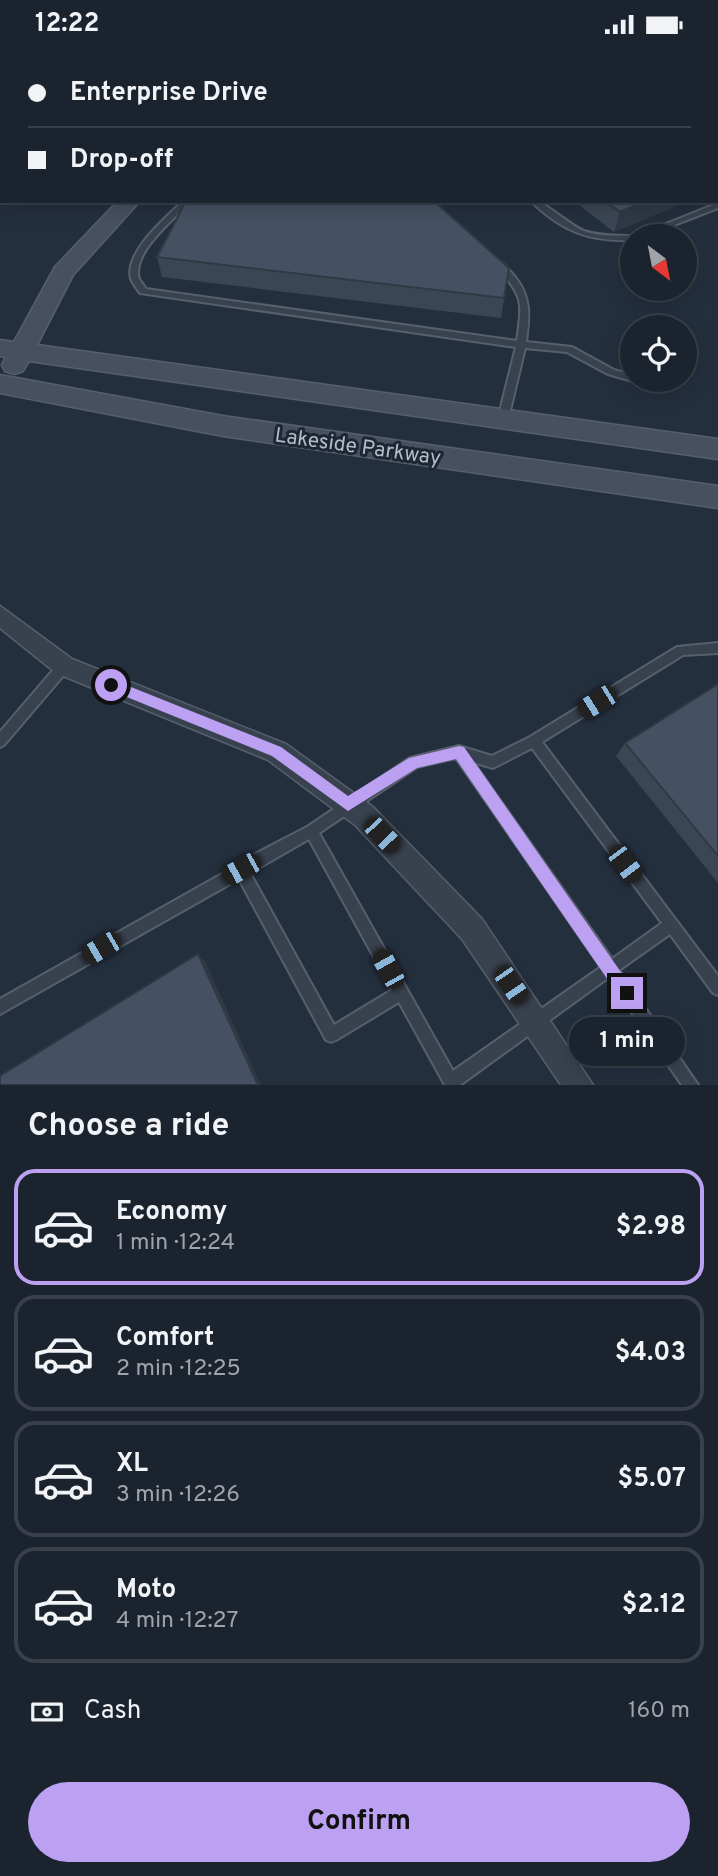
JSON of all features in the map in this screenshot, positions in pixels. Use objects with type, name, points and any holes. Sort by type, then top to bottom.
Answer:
[{"type":"main road","points":[[1,388],[11,349],[64,272],[128,203]]},
{"type":"main road","points":[[11,349],[718,449]]},
{"type":"main road","name":"Lakeside Parkway","points":[[1,388],[223,426],[718,497]]},
{"type":"street","points":[[0,615],[64,666],[277,752],[364,816],[472,929],[578,1085]]},
{"type":"lane","points":[[185,203],[138,254],[132,270],[134,283],[143,291],[521,345],[569,349],[620,375]]},
{"type":"lane","points":[[537,203],[571,231],[608,240],[620,239]]},
{"type":"lane","points":[[670,224],[718,205]]},
{"type":"lane","points":[[487,253],[519,285],[526,301],[521,345],[503,419]]},
{"type":"lane","points":[[0,1007],[311,831],[414,762],[459,752],[493,762],[534,741],[681,650],[718,648]]},
{"type":"lane","points":[[0,741],[64,666]]},
{"type":"lane","points":[[534,741],[718,988]]},
{"type":"lane","points":[[459,752],[691,1085]]},
{"type":"lane","points":[[311,831],[452,1084],[671,925]]},
{"type":"lane","points":[[241,869],[331,1035],[401,992]]},
{"type":"building","points":[[185,203],[436,203],[509,268],[504,298],[157,257]]},
{"type":"building","points":[[608,203],[641,203],[620,212]]},
{"type":"building","points":[[718,684],[718,856],[625,743]]},
{"type":"building","points":[[198,954],[258,1085],[0,1085],[0,1076]]},
{"type":"route","points":[[111,685],[277,752],[348,804],[414,762],[459,752],[627,993]]}]
